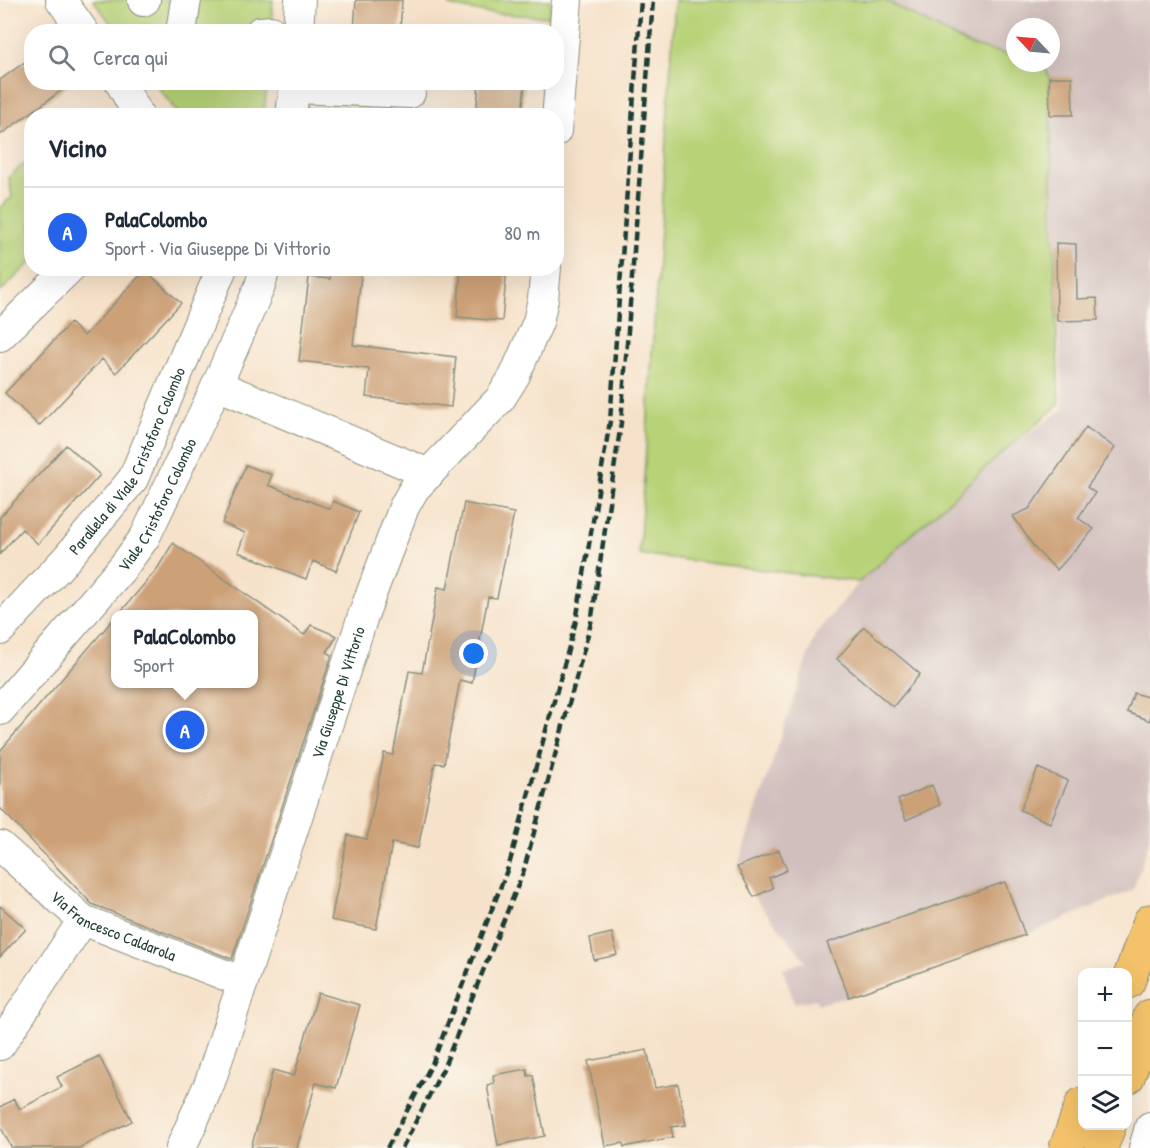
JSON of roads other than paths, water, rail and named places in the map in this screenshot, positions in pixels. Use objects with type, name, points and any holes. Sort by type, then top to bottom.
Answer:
[{"type":"highway","points":[[1132,971],[1150,921]]},
{"type":"highway","points":[[1128,1076],[1150,1016]]},
{"type":"highway","points":[[1066,1148],[1078,1117]]},
{"type":"highway","points":[[1101,1148],[1107,1130]]},
{"type":"street","points":[[61,0],[78,24]]},
{"type":"street","points":[[182,24],[186,0]]},
{"type":"street","points":[[298,24],[300,0]]},
{"type":"street","points":[[564,36],[567,0]]},
{"type":"street","points":[[124,90],[135,108]]},
{"type":"street","points":[[558,108],[559,90]]},
{"type":"street","points":[[294,95],[410,93]]},
{"type":"street","points":[[0,336],[62,276]]},
{"type":"street","name":"Parallela di Viale Cristoforo Colombo","points":[[0,630],[67,558],[133,479],[219,276]]},
{"type":"street","name":"Viale Cristoforo Colombo","points":[[0,710],[123,567],[145,537],[217,385],[255,276]]},
{"type":"street","name":"Via Giuseppe Di Vittorio","points":[[181,1148],[210,1082],[375,583],[404,507],[414,489],[481,421],[500,399],[514,377],[538,322],[545,276]]},
{"type":"street","points":[[217,385],[429,474]]},
{"type":"street","name":"Via Francesco Caldarola","points":[[0,846],[83,920],[243,982]]},
{"type":"street","points":[[0,1045],[83,920]]},
{"type":"street","points":[[1144,1148],[1150,1127]]},
{"type":"railway","points":[[387,1148],[432,1064],[509,865],[576,621],[610,421],[641,0]]},
{"type":"railway","points":[[402,1148],[443,1069],[523,873],[591,623],[621,423],[653,0]]},
{"type":"place","name":"PalaColombo","points":[[185,730]]}]
